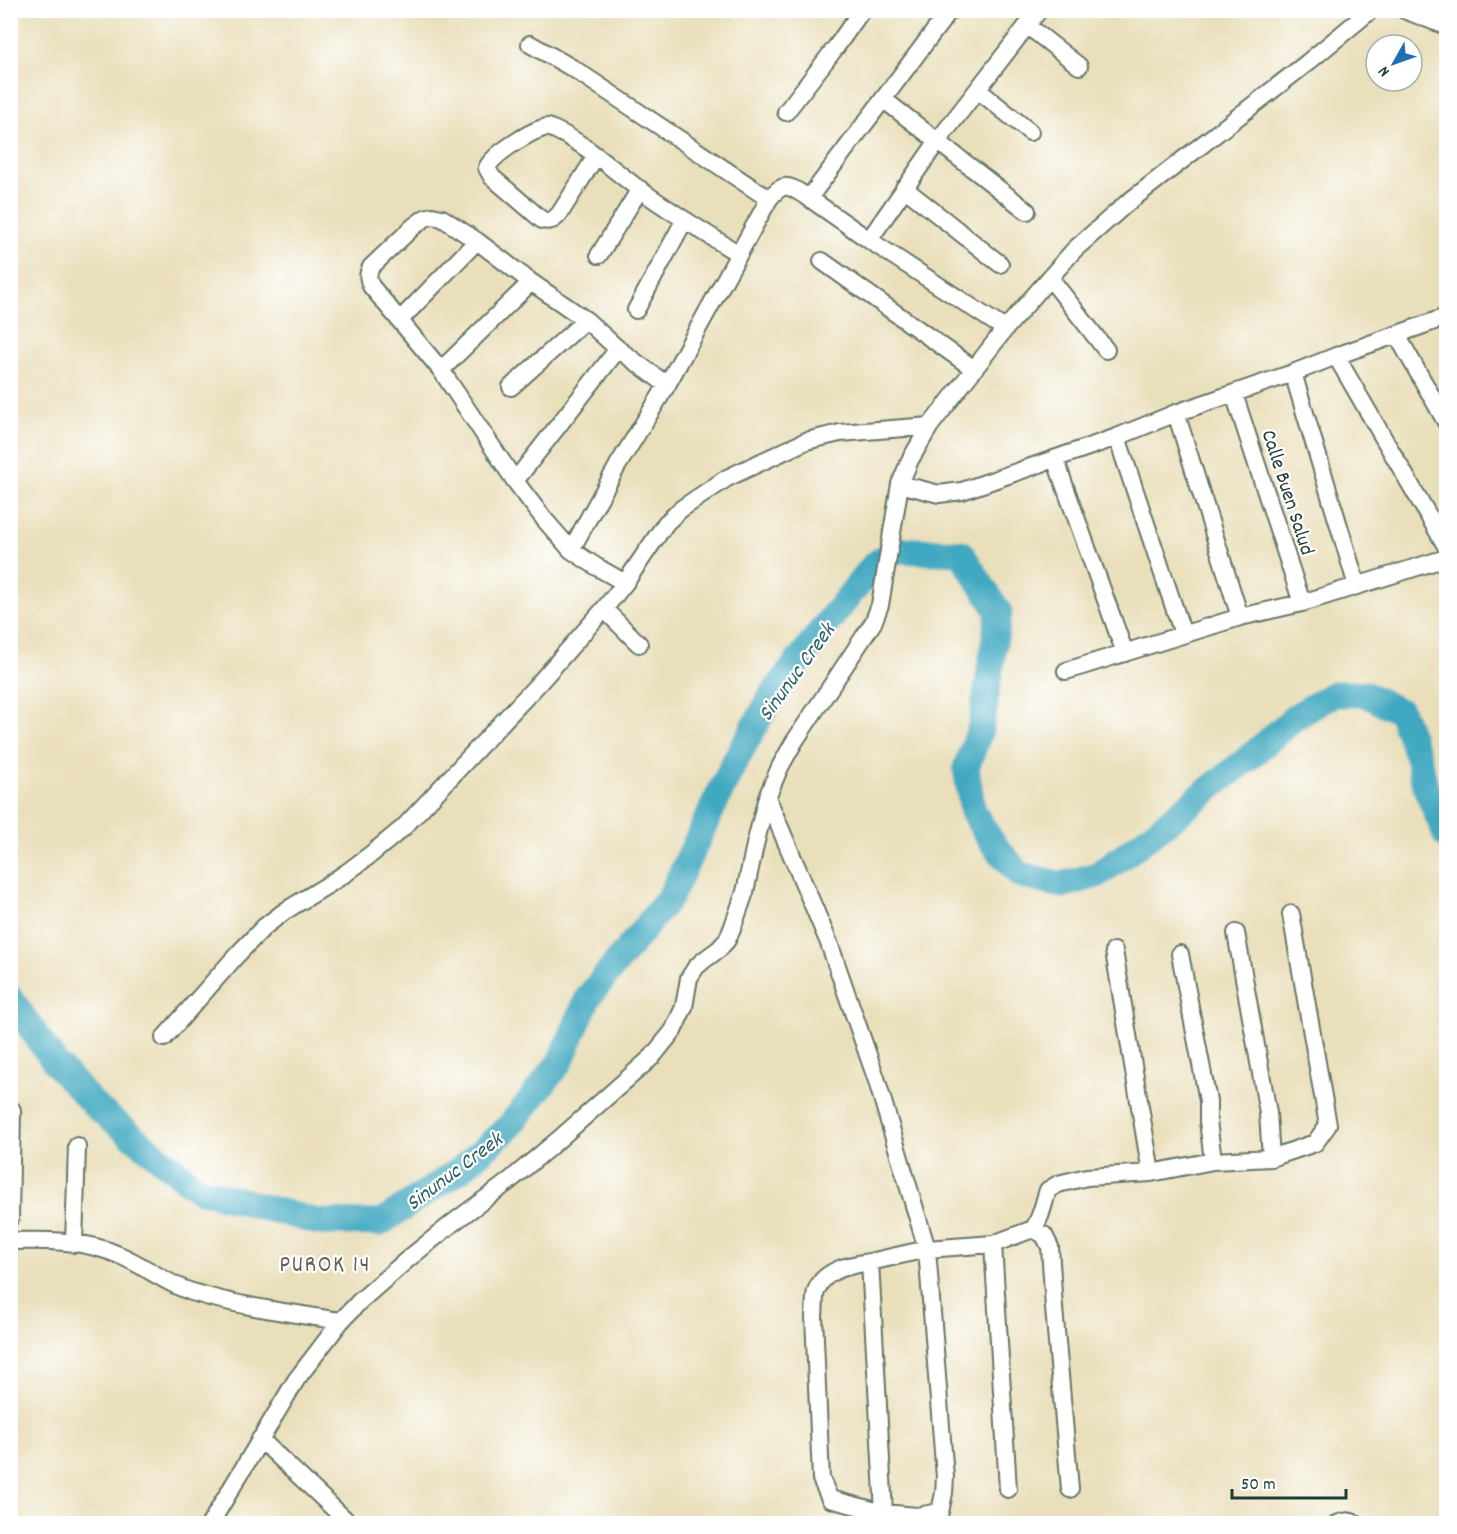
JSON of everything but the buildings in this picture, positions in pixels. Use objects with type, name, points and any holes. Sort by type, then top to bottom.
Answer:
[{"type":"street","points":[[786,112],[861,10]]},
{"type":"street","points":[[809,198],[950,10]]},
{"type":"street","points":[[869,240],[937,142],[1039,10]]},
{"type":"street","points":[[210,1524],[296,1380],[341,1321],[408,1259],[508,1182],[626,1081],[652,1057],[673,1031],[684,1007],[689,978],[696,967],[727,940],[732,929],[745,892],[767,798],[780,767],[794,741],[873,623],[880,605],[900,484],[910,460],[930,426],[1005,329],[1074,250],[1126,204],[1307,63],[1371,10]]},
{"type":"street","points":[[1404,10],[1446,26]]},
{"type":"street","points":[[1028,26],[1079,66]]},
{"type":"street","points":[[530,44],[574,69],[770,199]]},
{"type":"street","points":[[978,90],[1030,132]]},
{"type":"street","points":[[882,99],[1027,211]]},
{"type":"street","points":[[596,156],[560,213],[548,222],[542,220],[492,177],[487,168],[491,161],[513,144],[536,131],[548,128],[572,140],[596,156],[684,221],[739,254]]},
{"type":"street","points":[[571,550],[778,188],[783,186],[794,189],[809,198],[1005,329]]},
{"type":"street","points":[[904,188],[1000,264]]},
{"type":"street","points":[[600,255],[640,189]]},
{"type":"street","points":[[625,583],[571,550],[544,519],[515,481],[441,370],[371,286],[368,273],[371,267],[425,218],[432,216],[442,218],[586,320],[618,349],[667,385]]},
{"type":"street","points":[[636,310],[684,221]]},
{"type":"street","points":[[400,320],[477,241]]},
{"type":"street","points":[[822,261],[974,369]]},
{"type":"street","points":[[1050,278],[1106,350]]},
{"type":"street","points":[[441,370],[531,282]]},
{"type":"street","points":[[900,484],[939,494],[962,491],[1446,317]]},
{"type":"street","points":[[511,387],[586,320]]},
{"type":"street","points":[[1397,335],[1446,422]]},
{"type":"street","points":[[515,481],[618,349]]},
{"type":"street","points":[[1336,356],[1446,546]]},
{"type":"street","points":[[1293,373],[1357,586]]},
{"type":"street","name":"Calle Buen Salud","points":[[1233,394],[1302,603]]},
{"type":"street","points":[[1176,413],[1240,617]]},
{"type":"street","points":[[164,1038],[264,927],[370,855],[403,828],[540,682],[604,609],[666,524],[681,509],[727,478],[806,441],[840,433],[930,426]]},
{"type":"street","points":[[1117,437],[1184,634]]},
{"type":"street","points":[[1055,459],[1125,653]]},
{"type":"street","points":[[1066,671],[1240,617],[1302,603],[1446,558]]},
{"type":"street","points":[[604,609],[639,644]]},
{"type":"street","points":[[767,798],[829,943],[876,1078],[927,1249],[944,1465],[944,1494],[940,1512],[917,1516],[884,1513],[830,1499],[821,1479],[814,1316],[816,1293],[822,1280],[836,1270],[852,1264],[927,1249],[993,1244],[1033,1229],[1040,1220],[1048,1190],[1059,1184],[1088,1177],[1151,1173],[1213,1161],[1271,1158],[1315,1143],[1328,1125],[1291,914]]},
{"type":"street","points":[[1236,933],[1268,1113],[1271,1158]]},
{"type":"street","points":[[1114,951],[1151,1173]]},
{"type":"street","points":[[1180,954],[1208,1101],[1213,1161]]},
{"type":"street","points":[[10,1218],[12,1110]]},
{"type":"street","points":[[74,1244],[77,1146]]},
{"type":"street","points":[[1033,1229],[1044,1235],[1050,1247],[1070,1489]]},
{"type":"street","points":[[10,1242],[35,1241],[92,1246],[120,1255],[171,1284],[191,1292],[248,1306],[341,1321]]},
{"type":"street","points":[[993,1244],[1008,1489]]},
{"type":"street","points":[[870,1262],[884,1513]]},
{"type":"street","points":[[260,1439],[350,1524]]},
{"type":"street","points":[[1337,1524],[1350,1521],[1356,1524]]},
{"type":"waterway","name":"Sinunuc Creek","points":[[10,998],[56,1064],[95,1106],[198,1189],[318,1222],[380,1223],[460,1170],[509,1127],[560,1062],[589,996],[670,897],[734,763],[771,697],[874,565],[896,550],[961,553],[999,612],[981,727],[966,768],[973,812],[994,845],[1020,875],[1062,885],[1097,875],[1250,757],[1295,717],[1334,694],[1365,694],[1401,712],[1418,757],[1425,785],[1446,835]]},
{"type":"district","name":"PUROK 14","points":[[325,1263]]}]
